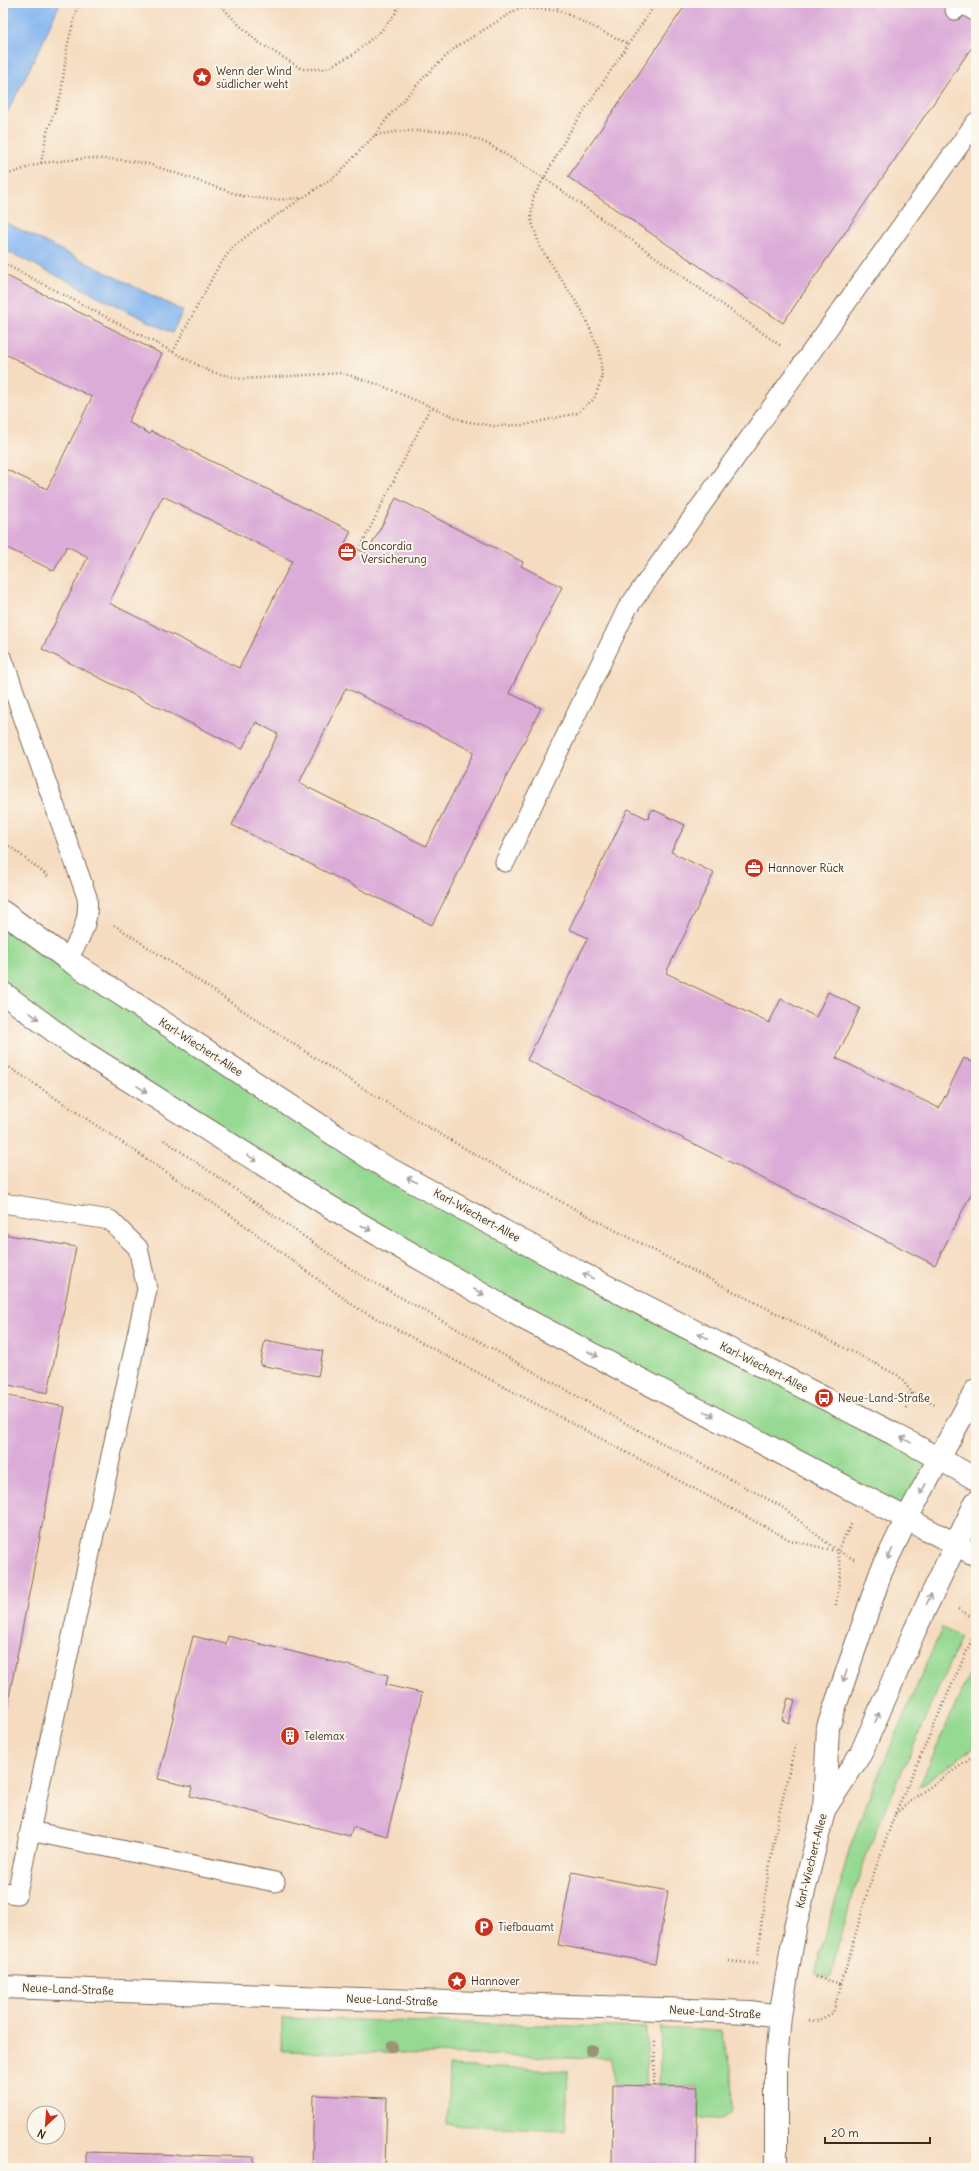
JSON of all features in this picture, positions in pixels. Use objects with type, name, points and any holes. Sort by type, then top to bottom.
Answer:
[{"type":"main road","name":"Karl-Wiechert-Allee","points":[[3,912],[67,959],[373,1160],[581,1273],[976,1479]]},
{"type":"main road","points":[[3,993],[74,1046],[332,1208],[525,1319],[976,1555]]},
{"type":"main road","points":[[907,1518],[976,1390]]},
{"type":"main road","points":[[824,1812],[861,1753],[915,1630],[976,1502]]},
{"type":"main road","name":"Karl-Wiechert-Allee","points":[[776,2168],[776,2060],[780,2016],[796,1923],[824,1812],[828,1727],[881,1572],[907,1518]]},
{"type":"main road","name":"Neue-Land-Straße","points":[[3,1987],[734,2012],[780,2016]]},
{"type":"lane","points":[[955,10],[963,4],[976,12]]},
{"type":"lane","points":[[505,862],[628,609],[803,362],[976,122]]},
{"type":"lane","points":[[3,660],[88,897],[88,908],[81,938],[67,959]]},
{"type":"lane","points":[[3,1203],[110,1220],[138,1248],[147,1289],[17,1894],[3,1892]]},
{"type":"lane","points":[[30,1831],[275,1882]]},
{"type":"path","points":[[41,163],[47,132],[61,94],[67,46],[78,3]]},
{"type":"path","points":[[219,3],[235,21],[258,42],[302,69],[325,69],[352,55],[381,31],[395,14],[400,3]]},
{"type":"path","points":[[556,3],[559,10]]},
{"type":"path","points":[[3,263],[211,372],[242,379],[342,373],[380,385],[430,408],[464,421],[494,426],[525,425],[577,413],[594,399],[602,378],[600,352],[582,312],[540,246],[531,219],[533,198],[569,133],[656,3]]},
{"type":"path","points":[[173,352],[217,270],[232,248],[253,231],[337,175],[375,135],[399,104],[425,76],[456,47],[519,8],[559,10],[628,44]]},
{"type":"path","points":[[375,135],[402,131],[447,131],[466,135],[488,144],[544,178],[803,362]]},
{"type":"path","points":[[3,176],[41,163],[90,158],[123,160],[149,164],[242,196],[274,200],[302,198]]},
{"type":"path","points":[[361,546],[430,408]]},
{"type":"path","points":[[3,841],[52,879]]},
{"type":"path","points":[[88,908],[331,1068],[424,1124],[602,1224],[899,1376],[913,1394],[886,1397]]},
{"type":"path","points":[[3,1062],[229,1214],[357,1308],[790,1540],[837,1551],[856,1560]]},
{"type":"path","points":[[157,1135],[357,1274],[645,1434],[781,1506],[837,1551],[841,1568],[836,1608]]},
{"type":"path","points":[[955,1607],[976,1619]]},
{"type":"path","points":[[780,2016],[815,2022],[833,2013],[869,1886],[895,1814],[976,1630]]},
{"type":"path","points":[[757,1969],[763,1905],[770,1861],[778,1816],[798,1736]]},
{"type":"path","points":[[895,1814],[921,1793],[976,1755]]},
{"type":"green space","points":[[3,912],[373,1160],[940,1459],[907,1518],[525,1319],[3,993]]},
{"type":"green space","points":[[942,1628],[961,1637],[870,1845],[849,1907],[830,1977],[815,1974],[850,1847],[871,1792]]},
{"type":"green space","points":[[976,1660],[976,1745],[919,1787],[975,1661]]},
{"type":"green space","points":[[282,2018],[647,2028],[646,2086],[613,2085],[612,2058],[282,2051]]},
{"type":"green space","points":[[661,2028],[722,2031],[731,2067],[732,2110],[729,2114],[721,2118],[697,2118],[698,2087],[659,2086]]},
{"type":"green space","points":[[449,2066],[568,2071],[566,2130],[447,2125]]},
{"type":"water","points":[[3,3],[60,3],[41,46],[3,121]]},
{"type":"water","points":[[3,221],[183,311],[172,333],[3,249]]},
{"type":"building","points":[[687,3],[945,3],[976,24],[976,41],[783,323],[568,177]]},
{"type":"building","points":[[3,274],[162,354],[128,422],[150,434],[151,431],[351,531],[345,543],[367,554],[396,498],[523,562],[521,566],[562,587],[509,693],[541,708],[432,925],[232,825],[278,734],[256,722],[242,749],[42,649],[88,557],[67,546],[54,571],[3,546],[3,468],[47,489],[92,397],[3,353]],"holes":[[[163,496],[292,561],[239,668],[109,603]],[[346,688],[474,752],[426,846],[299,783]]]},
{"type":"building","points":[[628,809],[648,819],[652,809],[685,825],[671,852],[714,873],[666,973],[769,1023],[781,999],[816,1017],[828,992],[860,1008],[836,1058],[939,1108],[964,1058],[976,1064],[976,1184],[935,1265],[527,1060],[588,938],[569,929]]},
{"type":"building","points":[[3,1234],[76,1247],[48,1393],[3,1384]]},
{"type":"building","points":[[265,1340],[323,1351],[318,1376],[260,1365]]},
{"type":"building","points":[[3,1395],[65,1407],[7,1708],[3,1707]]},
{"type":"building","name":"Telemax","points":[[193,1636],[226,1644],[228,1636],[388,1675],[386,1685],[422,1693],[387,1836],[353,1827],[350,1836],[190,1796],[192,1787],[158,1779]]},
{"type":"building","points":[[788,1698],[795,1700],[789,1723],[782,1720]]},
{"type":"building","points":[[572,1872],[668,1891],[655,1963],[558,1945]]},
{"type":"building","points":[[613,2085],[698,2087],[696,2168],[612,2168]]},
{"type":"building","points":[[314,2095],[387,2098],[385,2168],[312,2168]]},
{"type":"building","points":[[86,2152],[254,2157],[254,2168],[86,2168]]},
{"type":"place","name":"Wenn der Wind südlicher weht","points":[[202,77]]},
{"type":"place","name":"Concordia Versicherung","points":[[347,552]]},
{"type":"place","name":"Hannover Rück","points":[[754,868]]},
{"type":"place","name":"Neue-Land-Straße","points":[[824,1398]]},
{"type":"place","name":"Telemax","points":[[290,1736]]},
{"type":"place","name":"Tiefbauamt","points":[[484,1927]]},
{"type":"place","name":"Hannover","points":[[457,1981]]}]
